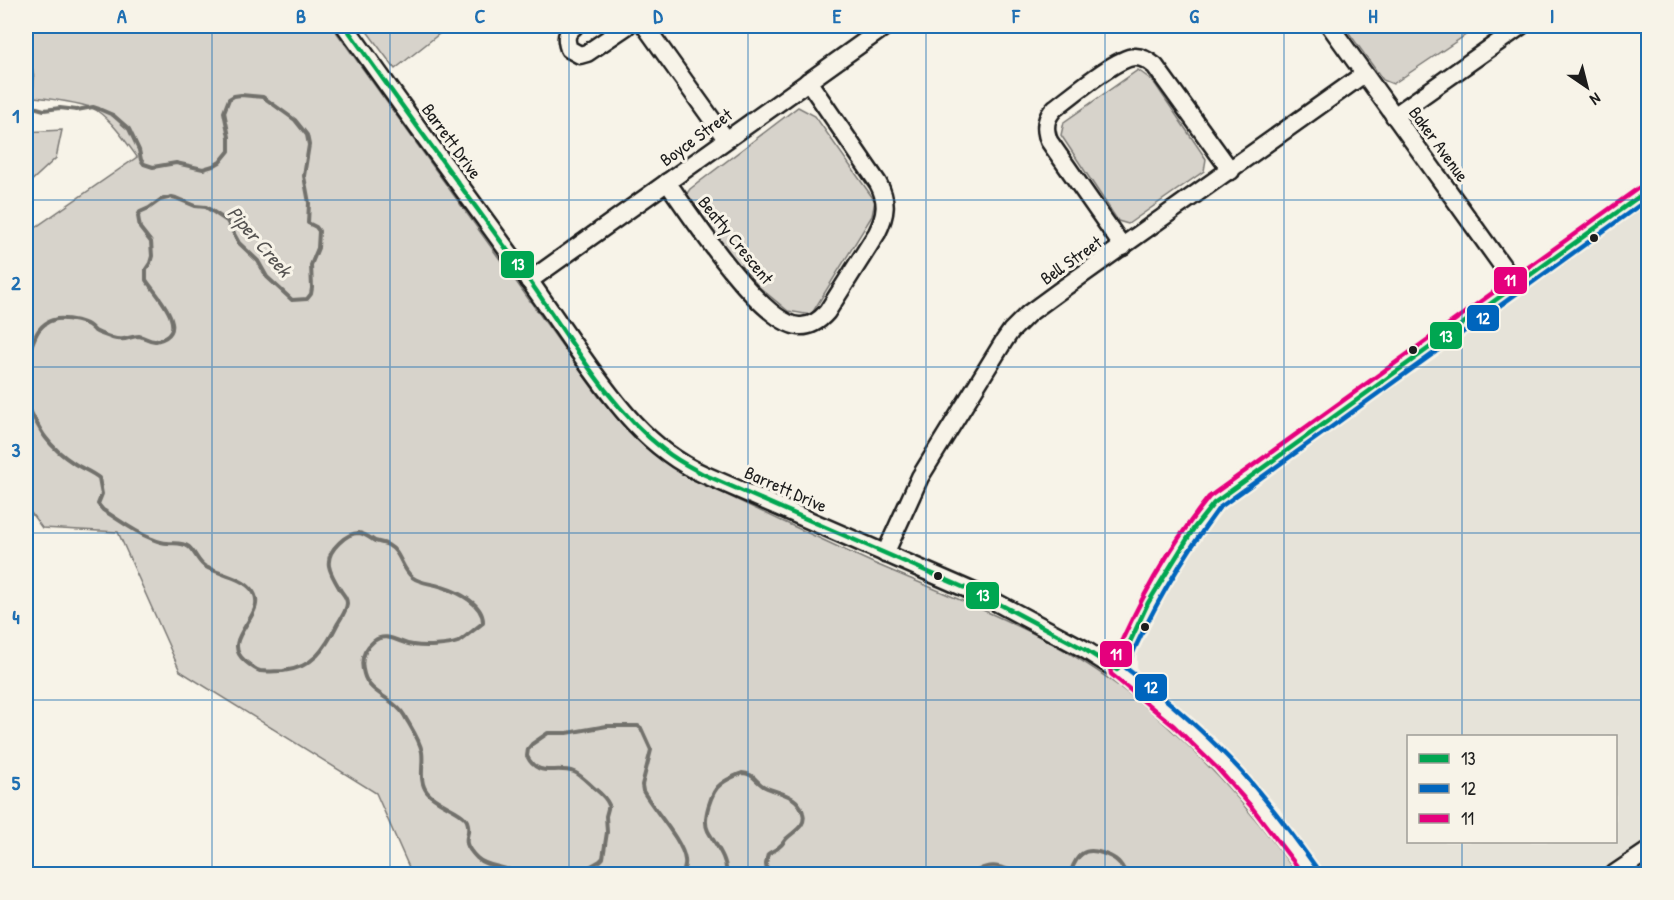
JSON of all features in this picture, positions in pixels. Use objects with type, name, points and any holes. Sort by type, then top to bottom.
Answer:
[{"type":"street","name":"Barrett Drive","points":[[345,26],[616,404],[637,428],[666,453],[696,471],[988,598],[1074,643],[1117,670],[1171,714],[1234,776],[1277,827],[1312,874]]},
{"type":"street","points":[[575,26],[567,33],[566,38],[569,49],[580,55],[587,53],[627,26]]},
{"type":"street","points":[[645,26],[726,140]]},
{"type":"street","name":"Boyce Street","points":[[529,280],[886,26]]},
{"type":"street","name":"Baker Avenue","points":[[1330,26],[1516,285]]},
{"type":"street","points":[[1394,116],[1521,26]]},
{"type":"street","points":[[1123,247],[1049,141],[1046,126],[1049,114],[1055,108],[1116,63],[1139,57],[1155,66],[1231,171]]},
{"type":"street","name":"Bell Street","points":[[885,554],[920,477],[1011,331],[1028,314],[1364,74]]},
{"type":"street","name":"Beatty Crescent","points":[[667,182],[733,273],[749,291],[785,322],[800,326],[815,322],[827,312],[876,233],[886,207],[878,183],[808,81]]},
{"type":"street","points":[[1117,670],[1148,603],[1194,528],[1214,503],[1648,190]]},
{"type":"street","points":[[1614,874],[1648,851]]},
{"type":"shaded area","points":[[26,26],[332,26],[599,397],[640,442],[671,465],[751,507],[1002,618],[1081,661],[1152,712],[1184,742],[1244,806],[1297,874],[412,874],[376,793],[180,671],[118,532],[42,528],[26,506],[26,234],[137,157],[113,126],[96,110],[52,99],[26,96]]},
{"type":"shaded area","points":[[363,26],[449,26],[395,69]]},
{"type":"shaded area","points":[[1344,26],[1479,26],[1393,84],[1383,80]]},
{"type":"shaded area","points":[[1138,70],[1153,81],[1206,159],[1204,171],[1128,224],[1118,221],[1061,135],[1064,122]]},
{"type":"shaded area","points":[[798,107],[815,116],[875,201],[872,216],[811,315],[788,311],[737,269],[683,199],[690,189]]},
{"type":"shaded area","points":[[62,130],[56,158],[26,186],[26,132]]},
{"type":"shaded area","points":[[1648,203],[1648,840],[1600,874],[1321,874],[1280,809],[1213,735],[1137,669],[1137,655],[1188,548],[1208,519],[1229,501]]},
{"type":"waterway","name":"Piper Creek","points":[[26,52],[32,77],[32,90],[28,102],[30,106],[44,110],[60,108],[77,110],[93,107],[113,115],[129,129],[144,164],[153,167],[176,163],[203,169],[220,162],[229,151],[224,112],[229,99],[241,95],[263,97],[295,120],[307,135],[309,145],[304,176],[309,203],[308,223],[319,231],[318,248],[311,265],[311,294],[307,299],[292,300],[267,277],[258,261],[239,243],[227,221],[206,207],[195,206],[172,197],[160,200],[140,212],[138,216],[140,228],[151,242],[152,256],[146,269],[146,280],[169,312],[172,322],[172,330],[167,337],[156,341],[139,336],[116,339],[95,331],[89,325],[68,319],[56,319],[38,331],[26,359]]},
{"type":"waterway","name":"Piper Creek","points":[[26,402],[40,430],[57,451],[99,478],[102,494],[98,504],[103,510],[150,538],[186,545],[203,565],[230,576],[251,589],[256,598],[255,607],[237,643],[238,652],[245,661],[258,670],[293,669],[310,661],[323,649],[344,614],[347,603],[329,567],[330,555],[341,541],[353,534],[363,534],[386,544],[392,548],[412,577],[455,592],[475,605],[482,616],[483,623],[458,642],[423,646],[384,637],[379,638],[370,644],[365,652],[363,669],[371,686],[400,709],[417,738],[421,747],[422,777],[427,792],[465,817],[468,826],[467,842],[471,851],[481,861],[518,874]]},
{"type":"waterway","name":"Piper Creek","points":[[554,874],[586,869],[603,858],[609,805],[602,795],[577,773],[536,767],[527,756],[528,749],[548,733],[567,733],[607,726],[638,726],[641,728],[651,750],[642,785],[643,791],[683,852],[685,860],[683,874]]},
{"type":"waterway","name":"Piper Creek","points":[[726,874],[723,857],[706,826],[707,813],[717,788],[742,773],[752,776],[765,787],[792,798],[803,813],[804,818],[799,828],[768,854],[767,874]]},
{"type":"waterway","name":"Piper Creek","points":[[1051,874],[1071,871],[1079,857],[1090,851],[1109,856],[1118,861],[1124,870],[1138,874]]},
{"type":"waterway","name":"Piper Creek","points":[[973,874],[990,866],[1002,867],[1020,874]]},
{"type":"waterway","name":"Piper Creek","points":[[827,874],[834,874]]},
{"type":"transit line","name":"13","points":[[345,26],[524,273],[605,390],[643,432],[664,450],[703,474],[988,598],[1084,649],[1117,670],[1148,603],[1194,528],[1214,503],[1648,190]]},
{"type":"transit line","name":"11","points":[[1303,874],[1250,805],[1217,768],[1174,726],[1111,674],[1110,667],[1131,622],[1179,537],[1209,497],[1644,184]]},
{"type":"transit line","name":"12","points":[[1318,870],[1272,808],[1229,758],[1186,717],[1126,668],[1156,605],[1179,566],[1219,508],[1648,199]]}]
